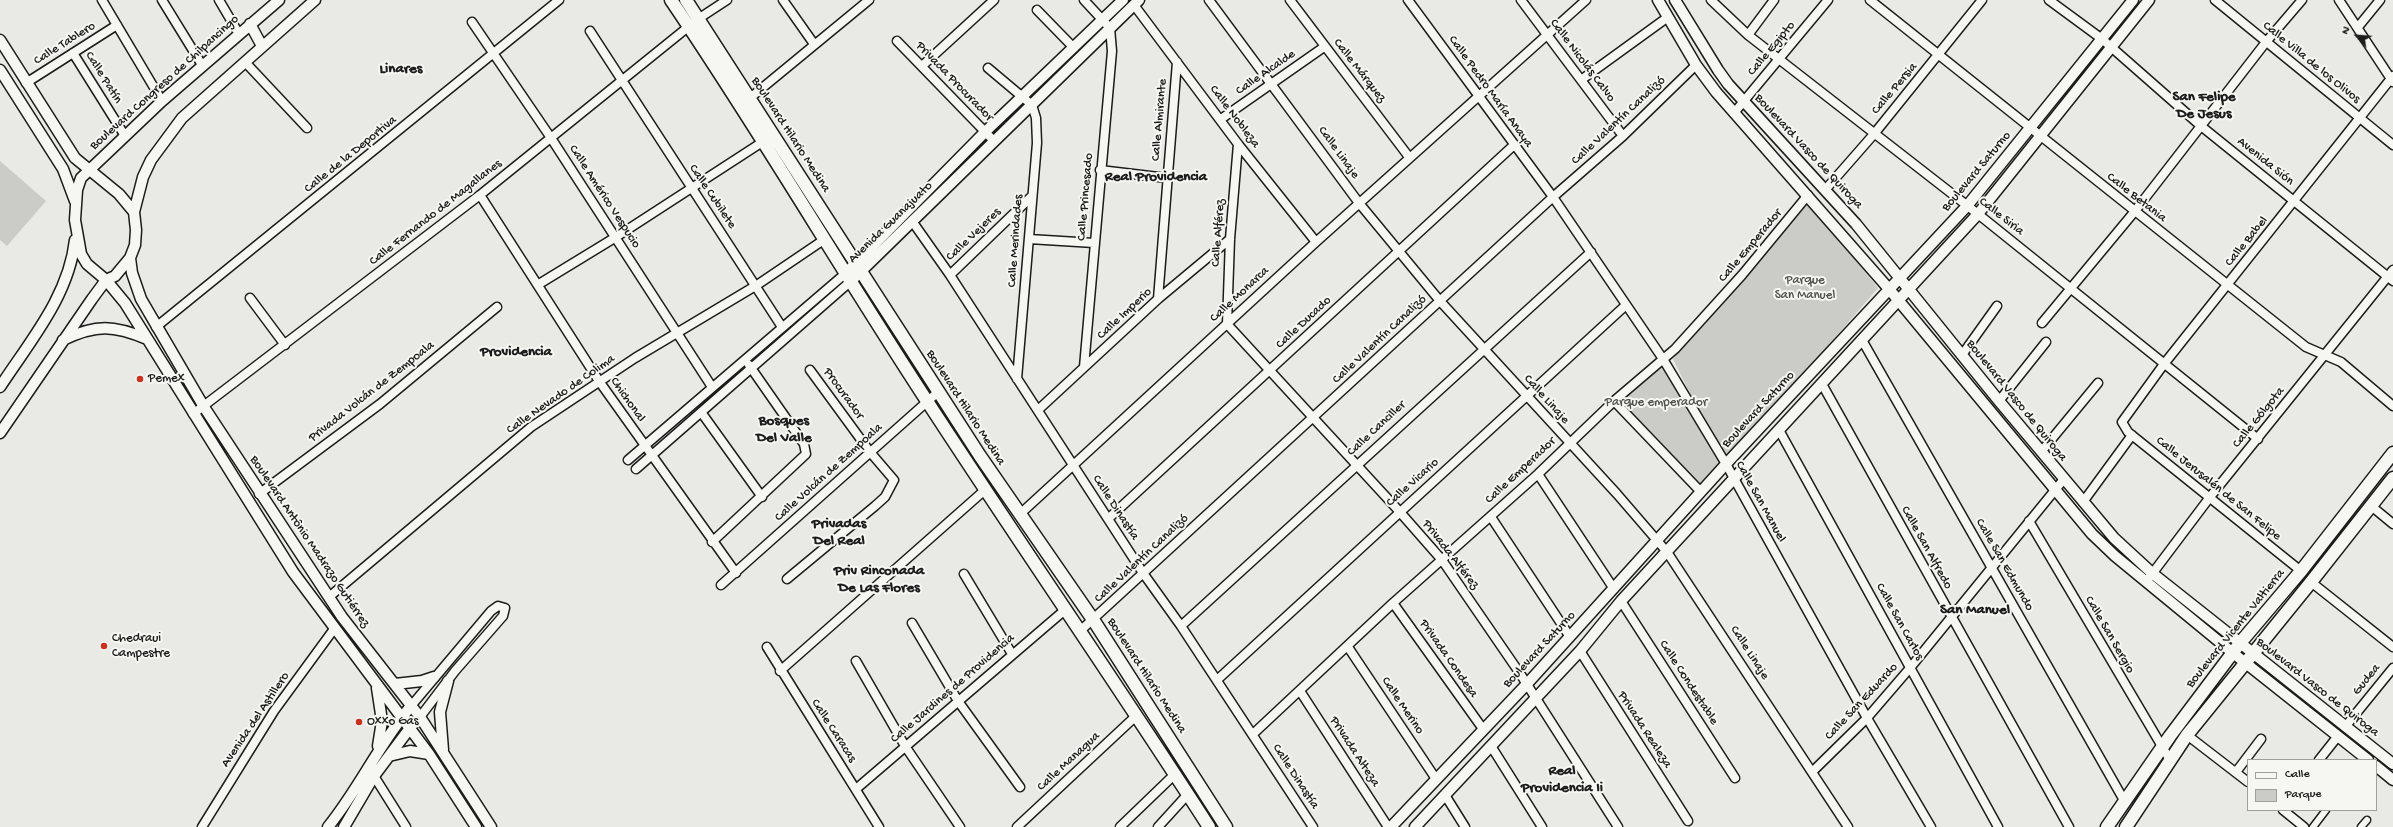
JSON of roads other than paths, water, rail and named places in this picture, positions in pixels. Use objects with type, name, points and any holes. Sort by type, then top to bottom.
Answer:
[{"type":"main road","name":"Boulevard Hilario Medina","points":[[671,0],[694,22],[750,98],[938,392],[1020,515],[1094,621],[1226,827]]},
{"type":"main road","name":"Boulevard Hilario Medina","points":[[686,0],[694,22],[764,141],[877,323],[927,401],[1137,715],[1209,827]]},
{"type":"main road","points":[[877,323],[888,315]]},
{"type":"main road","name":"Boulevard Vicente Valtierra","points":[[2107,827],[2161,747],[2240,644],[2301,571],[2393,453]]},
{"type":"main road","name":"Boulevard Vicente Valtierra","points":[[2126,827],[2187,735],[2393,478]]},
{"type":"street","points":[[102,0],[162,101]]},
{"type":"street","points":[[162,0],[202,65]]},
{"type":"street","points":[[219,0],[240,34]]},
{"type":"street","name":"Boulevard Congreso de Chilpancingo","points":[[76,203],[79,183],[88,171],[162,101],[277,0]]},
{"type":"street","points":[[0,431],[106,280],[115,276],[130,258],[135,245],[136,230],[134,212],[143,177],[165,139],[188,113],[315,0]]},
{"type":"street","name":"Calle de la Deportiva","points":[[156,327],[408,125],[559,0]]},
{"type":"street","name":"Calle Fernando de Magallanes","points":[[193,414],[480,195],[694,22],[727,0]]},
{"type":"street","points":[[782,0],[814,44]]},
{"type":"street","points":[[750,98],[869,0]]},
{"type":"street","points":[[922,66],[994,0]]},
{"type":"street","points":[[1084,0],[1110,28]]},
{"type":"street","name":"Avenida Guanajuato","points":[[636,469],[752,368],[848,277],[985,132],[1123,0]]},
{"type":"street","name":"Calle Linaje","points":[[1209,0],[1359,203],[1440,301],[1667,552],[1848,827]]},
{"type":"street","name":"Calle Márquez","points":[[1290,0],[1324,47],[1409,157]]},
{"type":"street","name":"Calle Pedro María Anaya","points":[[1408,0],[1554,197]]},
{"type":"street","name":"Calle Nicolás Calvo","points":[[1521,0],[1623,136]]},
{"type":"street","name":"Calle Monarca","points":[[1020,515],[1409,157],[1586,0]]},
{"type":"street","name":"Boulevard Vasco de Quiroga","points":[[1658,0],[1696,65],[1734,113],[1808,195],[1889,289],[2055,490],[2103,545],[2233,653],[2248,658],[2345,727],[2393,764]]},
{"type":"street","name":"Boulevard Vasco de Quiroga","points":[[1675,0],[1718,70],[1744,102],[1856,224],[1999,401],[2114,538],[2152,573],[2240,644],[2248,658],[2367,759]]},
{"type":"street","name":"Calle Siria","points":[[1710,0],[1748,35],[1978,214],[2258,439]]},
{"type":"street","points":[[1748,35],[1774,0]]},
{"type":"street","name":"Calle Egipto","points":[[1734,113],[1780,60],[1828,0]]},
{"type":"street","name":"Calle Betania","points":[[1870,0],[2040,138],[2227,286],[2306,347],[2341,362],[2393,406]]},
{"type":"street","name":"Calle Persia","points":[[1825,190],[1874,134],[1982,0]]},
{"type":"street","name":"Avenida Sión","points":[[2049,0],[2102,39],[2201,126],[2391,276]]},
{"type":"street","name":"Boulevard Saturno","points":[[1390,827],[1526,685],[1726,464],[1899,277],[1967,206],[2132,0]]},
{"type":"street","name":"Boulevard Saturno","points":[[1415,827],[1580,651],[1621,601],[1822,384],[1897,299],[1978,214],[2149,0]]},
{"type":"street","name":"Calle Villa de los Olivos","points":[[2215,0],[2393,145]]},
{"type":"street","points":[[2042,323],[2135,212],[2266,42],[2302,0]]},
{"type":"street","points":[[2339,0],[2392,79]]},
{"type":"street","points":[[2358,27],[2380,0]]},
{"type":"street","name":"Avenida Guanajuato","points":[[858,266],[912,221],[993,140],[1032,105],[1137,2]]},
{"type":"street","name":"Calle Nobleza","points":[[1137,2],[1177,62],[1221,119],[1238,144],[1316,242]]},
{"type":"street","points":[[1037,10],[1074,48]]},
{"type":"street","points":[[1581,80],[1668,17]]},
{"type":"street","name":"Calle Américo Vespucio","points":[[472,22],[551,138],[616,237],[676,334],[712,387]]},
{"type":"street","points":[[250,24],[262,46]]},
{"type":"street","name":"Calle Tablero","points":[[26,83],[117,25]]},
{"type":"street","name":"Calle Princesado","points":[[1084,367],[1100,170],[1112,51],[1110,28]]},
{"type":"street","name":"Calle Cubilete","points":[[590,31],[757,285],[782,327]]},
{"type":"street","points":[[0,40],[74,158],[88,171],[119,194],[134,212]]},
{"type":"street","name":"Privada Procurador","points":[[897,41],[993,140]]},
{"type":"street","name":"Calle Alcalde","points":[[1221,119],[1324,47]]},
{"type":"street","name":"Calle Patín","points":[[73,53],[125,136]]},
{"type":"street","points":[[245,62],[307,128]]},
{"type":"street","name":"Calle Almirante","points":[[1158,299],[1177,62]]},
{"type":"street","name":"Calle Valentín Canalizó","points":[[1080,631],[1094,621],[1143,573],[1554,197],[1623,136],[1696,65]]},
{"type":"street","points":[[988,68],[1032,105]]},
{"type":"street","points":[[0,70],[63,168],[76,203],[76,234],[73,257],[65,285],[0,387]]},
{"type":"street","name":"Calle Babel","points":[[2122,425],[2129,410],[2164,364],[2392,79]]},
{"type":"street","name":"Calle Merindades","points":[[1017,379],[1037,143],[1036,118],[1032,105]]},
{"type":"street","points":[[538,284],[616,237],[764,141]]},
{"type":"street","name":"Calle Alférez","points":[[1227,324],[1230,239],[1238,144]]},
{"type":"street","name":"Calle Ducado","points":[[1109,518],[1514,145]]},
{"type":"street","points":[[1100,170],[1167,178]]},
{"type":"street","name":"Chichonal","points":[[480,195],[599,381],[712,542],[736,573]]},
{"type":"street","name":"Calle Emperador","points":[[1253,734],[1348,647],[1393,603],[1538,474],[1614,401],[1691,334],[1808,195]]},
{"type":"street","name":"Calle Vejeres","points":[[950,275],[1032,196]]},
{"type":"street","name":"Calle San Manuel","points":[[1554,197],[1663,359],[1726,464],[1928,826]]},
{"type":"street","name":"Calle Dinastía","points":[[912,221],[950,275],[1109,518],[1143,573],[1181,626],[1313,827]]},
{"type":"street","name":"Boulevard Antônio Madrazo Gutiérrez","points":[[76,234],[81,254],[87,264],[106,280],[125,303],[293,572],[334,629],[429,754],[476,827]]},
{"type":"street","name":"Calle Nevado de Colima","points":[[329,597],[531,428],[599,381],[757,285],[825,239]]},
{"type":"street","points":[[1029,239],[1094,243]]},
{"type":"street","name":"Calle Imperio","points":[[1038,410],[1158,299],[1230,239]]},
{"type":"street","name":"Calle Canciller","points":[[1181,626],[1483,348],[1591,252]]},
{"type":"street","name":"Boulevard Antônio Madrazo Gutiérrez","points":[[130,258],[136,289],[156,327],[204,407],[329,597],[420,716],[491,827]]},
{"type":"street","name":"Calle Gólgota","points":[[2146,582],[2210,497],[2391,276]]},
{"type":"street","name":"Avenida Guanajuato","points":[[628,460],[782,327],[848,277]]},
{"type":"street","points":[[250,298],[285,345]]},
{"type":"street","name":"Calle Vicario","points":[[1217,680],[1399,511],[1527,397],[1626,305]]},
{"type":"street","points":[[1962,355],[1997,306]]},
{"type":"street","name":"Privada Volcán de Zempoala","points":[[260,494],[380,404],[497,307]]},
{"type":"street","name":"Privada Alférez","points":[[1227,324],[1399,511],[1442,560],[1526,685],[1618,827]]},
{"type":"street","points":[[63,340],[81,332],[100,328],[128,331],[147,339]]},
{"type":"street","name":"Calle San Edmundo","points":[[1862,340],[2125,802]]},
{"type":"street","points":[[1999,401],[2046,342]]},
{"type":"street","points":[[712,542],[799,463],[806,450],[745,359]]},
{"type":"street","name":"Procurador","points":[[787,579],[876,506],[891,489],[894,480],[870,452],[810,370]]},
{"type":"street","points":[[2041,452],[2098,383]]},
{"type":"street","name":"Calle San Alfredo","points":[[1822,384],[1951,618],[2069,827]]},
{"type":"street","name":"Calle Volcán de Zempoala","points":[[736,573],[938,392]]},
{"type":"street","points":[[1614,401],[1701,492]]},
{"type":"street","points":[[701,412],[762,496]]},
{"type":"street","name":"Calle Jerusalén de San Felipe","points":[[2122,425],[2132,435],[2301,571]]},
{"type":"street","name":"Calle San Carlos","points":[[1779,430],[1998,827]]},
{"type":"street","points":[[2083,502],[2132,435]]},
{"type":"street","points":[[1538,474],[1614,588]]},
{"type":"street","name":"Calle San Eduardo","points":[[1812,772],[1867,718],[1910,668],[2064,479]]},
{"type":"street","points":[[780,671],[986,489]]},
{"type":"street","points":[[2370,506],[2393,524]]},
{"type":"street","points":[[1491,517],[1570,637]]},
{"type":"street","name":"Calle San Sergio","points":[[2029,521],[2170,760]]},
{"type":"street","points":[[721,585],[736,573]]},
{"type":"street","points":[[964,574],[1012,654]]},
{"type":"street","points":[[2311,582],[2393,647]]},
{"type":"street","name":"Calle Condestable","points":[[1621,601],[1735,778]]},
{"type":"street","name":"Privada Condesa","points":[[1393,603],[1483,729]]},
{"type":"street","points":[[328,827],[346,804],[377,751],[401,718],[491,611],[498,606],[503,606],[506,610],[503,616],[409,728],[374,776],[345,827]]},
{"type":"street","name":"Calle Jardines de Providencia","points":[[856,789],[1066,609]]},
{"type":"street","points":[[912,623],[958,701],[1020,787]]},
{"type":"street","name":"Avenida del Astillero","points":[[202,827],[274,711],[334,629]]},
{"type":"street","name":"Calle Caracas","points":[[767,647],[780,671],[879,827]]},
{"type":"street","name":"Calle Merino","points":[[1348,647],[1436,778]]},
{"type":"street","name":"Privada Realeza","points":[[1580,651],[1688,821]]},
{"type":"street","points":[[856,661],[905,746],[960,827]]},
{"type":"street","name":"Gudea","points":[[2345,727],[2393,668]]},
{"type":"street","points":[[395,684],[422,681],[434,677]]},
{"type":"street","points":[[444,752],[440,712],[448,681]]},
{"type":"street","points":[[377,686],[382,720],[377,751]]},
{"type":"street","name":"Privada Alteza","points":[[1300,690],[1390,827]]},
{"type":"street","name":"Calle Managua","points":[[1017,827],[1137,715]]},
{"type":"street","points":[[2187,735],[2247,781]]},
{"type":"street","points":[[2320,759],[2338,736]]},
{"type":"street","points":[[2236,772],[2261,739]]},
{"type":"street","points":[[1491,746],[1542,827]]},
{"type":"street","points":[[389,756],[410,751],[429,754]]},
{"type":"street","points":[[2377,767],[2393,780]]},
{"type":"street","points":[[1120,827],[1175,774]]},
{"type":"street","points":[[374,776],[406,827]]},
{"type":"street","points":[[1158,827],[1188,794]]},
{"type":"street","points":[[1445,795],[1466,827]]},
{"type":"street","points":[[2284,811],[2304,827]]},
{"type":"street","points":[[2313,827],[2325,811]]},
{"type":"street","points":[[2361,827],[2366,820]]},
{"type":"place","name":"Pemex","points":[[140,379]]},
{"type":"place","name":"Chedraui Campestre","points":[[104,646]]},
{"type":"place","name":"Oxxo Gas","points":[[359,722]]},
{"type":"district","name":"Linares","points":[[401,70]]},
{"type":"district","name":"San Felipe De Jesus","points":[[2204,106]]},
{"type":"district","name":"Real Providencia","points":[[1156,178]]},
{"type":"district","name":"Providencia","points":[[516,353]]},
{"type":"district","name":"Bosques Del Valle","points":[[784,430]]},
{"type":"district","name":"Privadas Del Real","points":[[839,534]]},
{"type":"district","name":"Priv Rinconada De Las Flores","points":[[879,580]]},
{"type":"district","name":"San Manuel","points":[[1975,611]]},
{"type":"district","name":"Real Providencia Ii","points":[[1562,780]]},
{"type":"park label","name":"Parque San Manuel","points":[[1805,288]]},
{"type":"park label","name":"Parque emperador","points":[[1656,403]]}]
